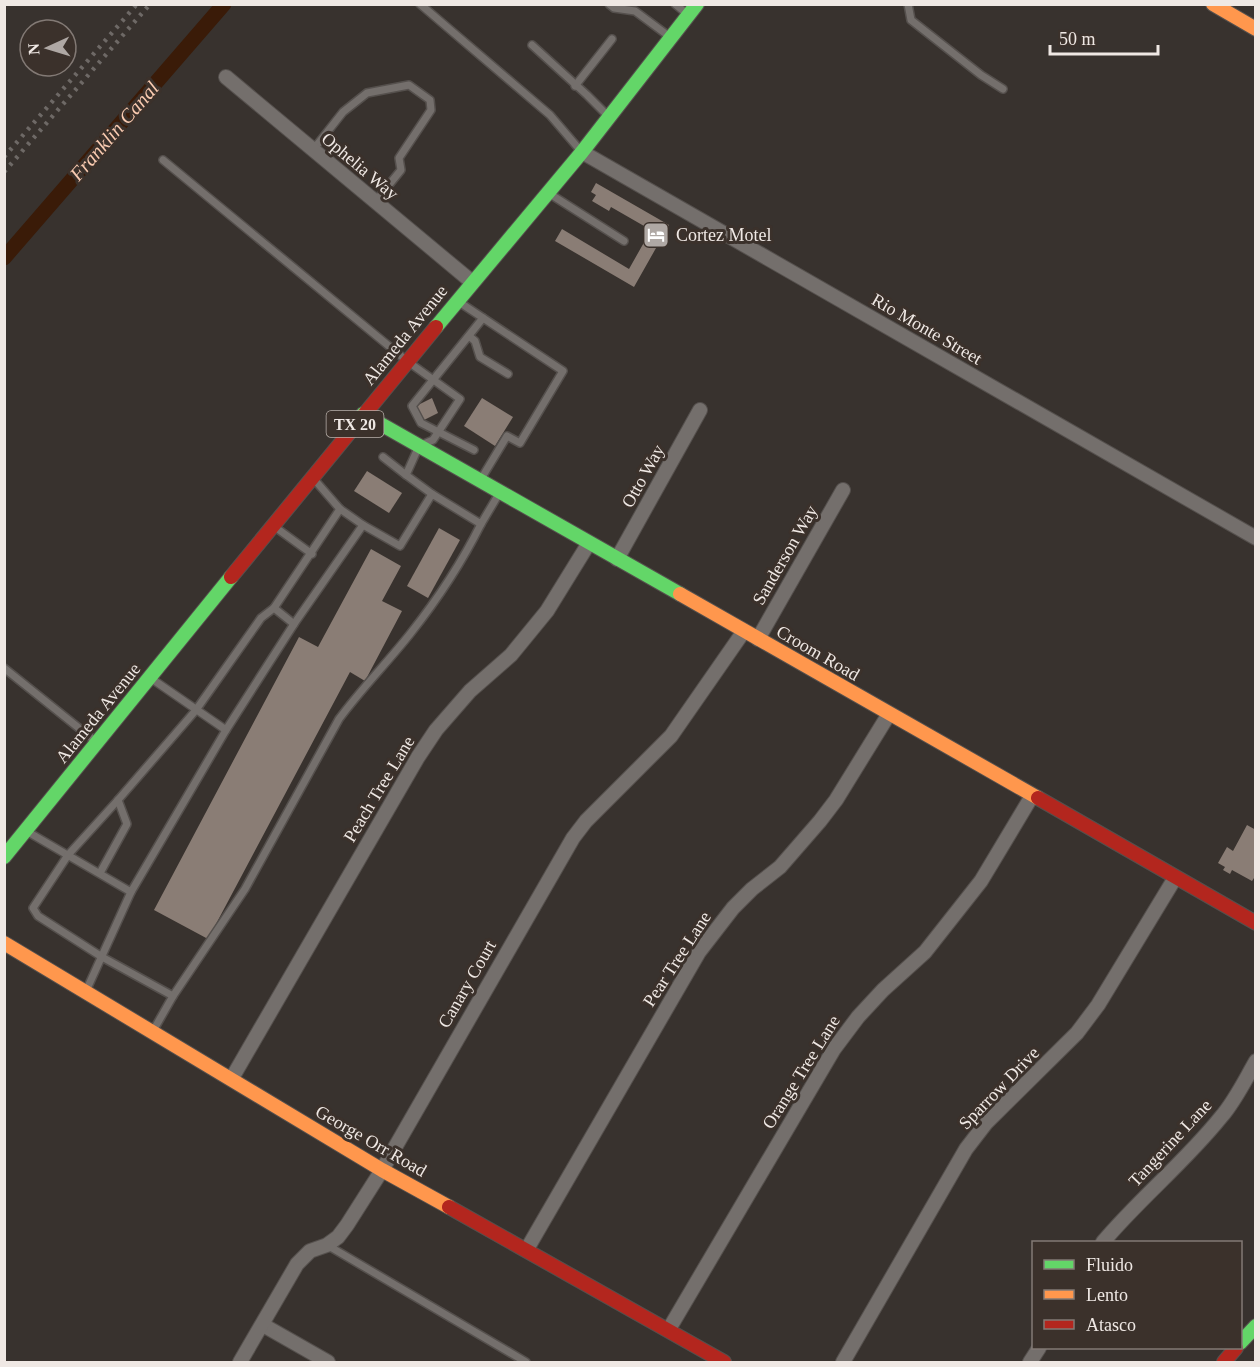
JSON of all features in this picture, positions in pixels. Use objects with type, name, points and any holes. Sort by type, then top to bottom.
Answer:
[{"type":"street","points":[[1214,4],[1256,29]]},
{"type":"street","name":"Alameda Avenue","points":[[4,856],[456,300],[582,152],[692,10]]},
{"type":"street","name":"Ophelia Way","points":[[226,77],[472,282]]},
{"type":"street","name":"Rio Monte Street","points":[[582,152],[1256,538]]},
{"type":"street","name":"Otto Way","points":[[617,559],[700,410]]},
{"type":"street","name":"Croom Road","points":[[363,414],[1256,923]]},
{"type":"street","name":"Sanderson Way","points":[[758,639],[843,490]]},
{"type":"street","name":"Peach Tree Lane","points":[[232,1078],[418,757],[436,730],[470,691],[512,655],[547,611],[589,543]]},
{"type":"street","name":"Canary Court","points":[[240,1362],[297,1263],[310,1251],[327,1245],[338,1237],[382,1170],[573,838],[586,821],[671,736],[744,631]]},
{"type":"street","name":"Pear Tree Lane","points":[[527,1249],[699,952],[734,908],[780,867],[820,821],[836,800],[889,714]]},
{"type":"street","name":"Orange Tree Lane","points":[[669,1329],[834,1049],[858,1017],[883,990],[925,952],[981,881],[1032,796]]},
{"type":"street","name":"Sparrow Drive","points":[[843,1362],[966,1149],[1007,1101],[1077,1033],[1098,1005],[1175,878]]},
{"type":"street","name":"George Orr Road","points":[[4,943],[382,1170],[527,1249],[724,1362]]},
{"type":"street","name":"Tangerine Lane","points":[[1104,1241],[1126,1215],[1172,1173],[1223,1115],[1256,1061]]},
{"type":"street","points":[[262,1324],[328,1362]]},
{"type":"street","points":[[1242,1340],[1256,1326]]},
{"type":"street","points":[[1224,1362],[1234,1349]]},
{"type":"lane","points":[[420,4],[550,115],[582,152]]},
{"type":"lane","points":[[609,4],[614,9],[635,11],[670,37]]},
{"type":"lane","points":[[675,4],[692,10]]},
{"type":"lane","points":[[908,4],[911,20],[981,75],[1003,89]]},
{"type":"lane","points":[[575,86],[612,39]]},
{"type":"lane","points":[[532,45],[608,117]]},
{"type":"lane","points":[[313,150],[343,112],[367,93],[409,85],[430,100],[431,110],[399,158],[401,170],[375,202]]},
{"type":"lane","points":[[163,160],[407,361],[460,399],[433,441],[419,446],[406,476]]},
{"type":"lane","points":[[548,192],[624,241]]},
{"type":"lane","points":[[456,300],[563,371],[520,442],[507,436],[480,481]]},
{"type":"lane","points":[[474,450],[421,423],[412,406],[483,318]]},
{"type":"lane","points":[[469,336],[475,341],[480,357],[508,374]]},
{"type":"lane","points":[[382,457],[432,494],[481,524]]},
{"type":"lane","points":[[312,477],[340,509],[400,546],[432,494]]},
{"type":"lane","points":[[153,1031],[173,996],[245,889],[339,719],[356,695],[412,632],[464,557],[500,492]]},
{"type":"lane","points":[[173,996],[102,957],[38,916],[33,908],[68,855],[196,710],[261,618],[274,608],[340,509]]},
{"type":"lane","points":[[273,525],[312,554]]},
{"type":"lane","points":[[86,991],[131,892],[226,730],[294,624],[363,525]]},
{"type":"lane","points":[[274,608],[294,624]]},
{"type":"lane","points":[[4,668],[97,743]]},
{"type":"lane","points":[[150,678],[226,730]]},
{"type":"lane","points":[[100,873],[127,824],[118,800]]},
{"type":"lane","points":[[26,831],[131,892]]},
{"type":"lane","points":[[327,1245],[526,1362]]},
{"type":"building","name":"Cortez Motel","points":[[596,183],[669,225],[634,287],[555,241],[562,229],[629,269],[651,230],[611,207],[609,211],[592,201],[596,195],[591,192]]},
{"type":"building","points":[[432,398],[438,413],[422,421],[416,406]]},
{"type":"building","points":[[482,398],[513,417],[495,446],[464,426]]},
{"type":"building","points":[[367,471],[402,493],[389,513],[354,491]]},
{"type":"building","points":[[439,528],[460,540],[428,598],[407,586]]},
{"type":"building","points":[[371,549],[401,566],[382,601],[402,611],[365,681],[350,672],[208,939],[154,910],[299,637],[318,647]]},
{"type":"building","points":[[1247,825],[1256,830],[1256,875],[1252,881],[1232,870],[1230,874],[1218,863],[1227,847],[1233,851]]},
{"type":"waterway","name":"Franklin Canal","points":[[4,258],[224,4]]},
{"type":"railway","points":[[4,157],[137,4]]},
{"type":"railway","points":[[4,172],[150,4]]},
{"type":"traffic: fast","points":[[436,327],[582,152],[697,4]]},
{"type":"traffic: fast","points":[[363,414],[680,594]]},
{"type":"traffic: fast","points":[[4,857],[231,577]]},
{"type":"traffic: fast","points":[[1242,1341],[1256,1326]]},
{"type":"traffic: slow","points":[[1213,4],[1256,29]]},
{"type":"traffic: slow","points":[[680,594],[1038,798]]},
{"type":"traffic: slow","points":[[4,943],[382,1170],[449,1207]]},
{"type":"traffic: jam","points":[[231,577],[436,327]]},
{"type":"traffic: jam","points":[[1038,798],[1256,923]]},
{"type":"traffic: jam","points":[[449,1207],[724,1362]]},
{"type":"traffic: jam","points":[[1224,1362],[1235,1349]]},
{"type":"place","name":"Cortez Motel","points":[[656,235]]}]
